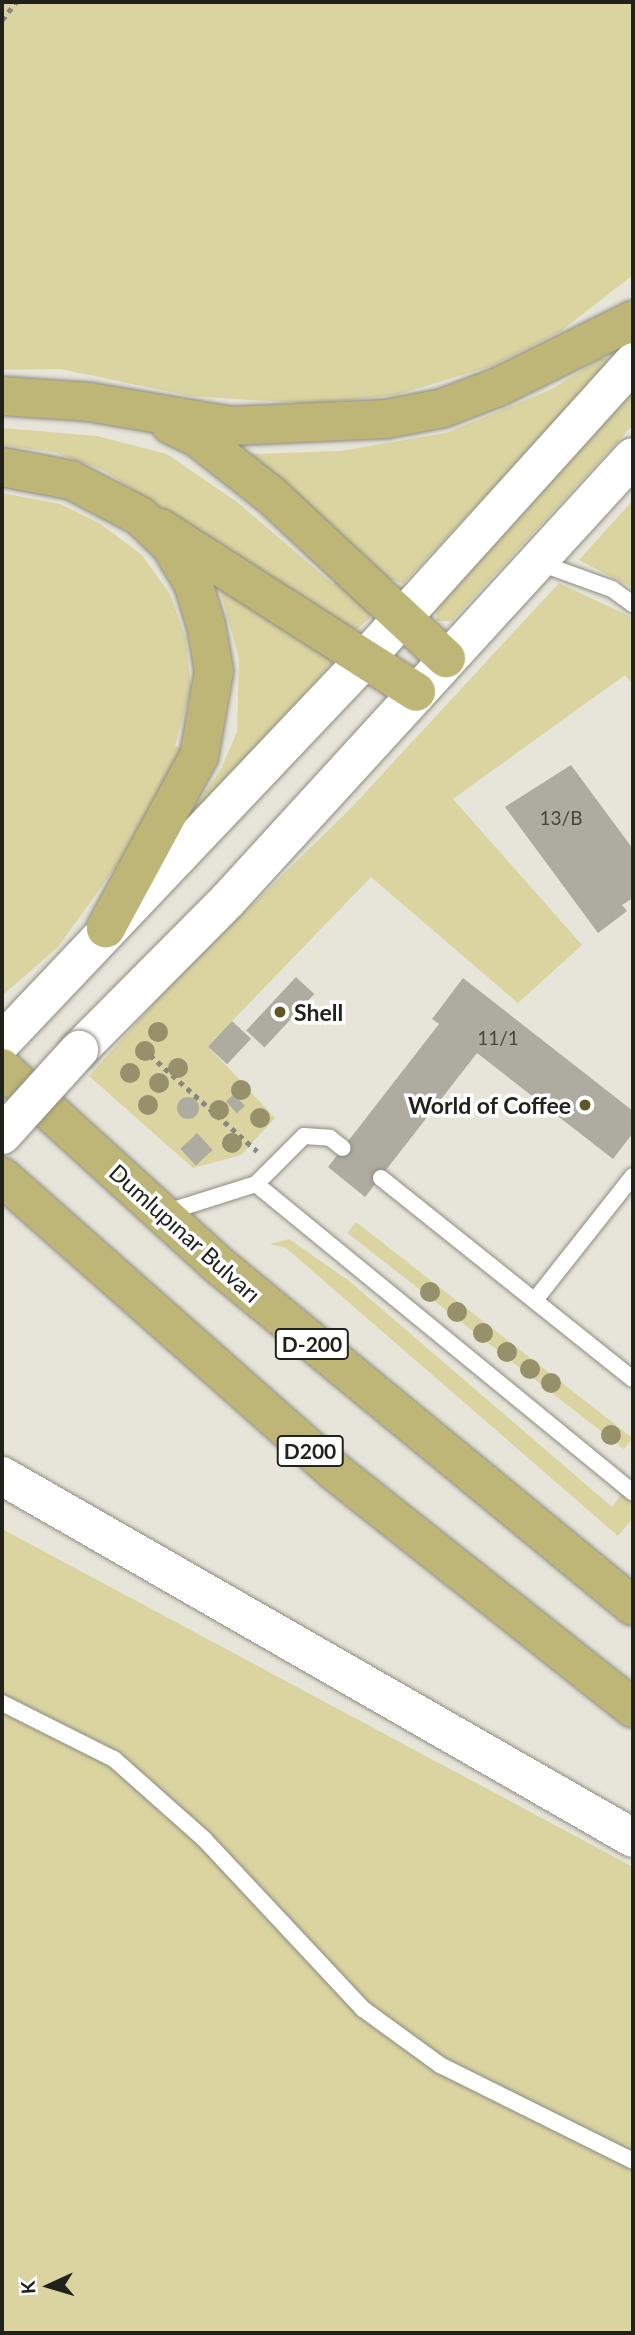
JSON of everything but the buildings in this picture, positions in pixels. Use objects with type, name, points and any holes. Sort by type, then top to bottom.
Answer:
[{"type":"highway","points":[[2,396],[231,426],[386,419],[443,408],[498,387],[633,320]]},
{"type":"highway","points":[[144,414],[197,437],[329,544],[446,658]]},
{"type":"highway","points":[[2,467],[71,480],[140,516],[416,692]]},
{"type":"highway","points":[[106,928],[199,756],[214,671],[193,583],[171,546],[140,516]]},
{"type":"highway","name":"Dumlupınar Bulvarı","points":[[2,1068],[162,1213],[633,1606]]},
{"type":"highway","name":"D200","points":[[2,1177],[334,1471],[633,1708]]},
{"type":"main road","points":[[2,1042],[106,928],[366,658],[633,362]]},
{"type":"main road","points":[[2,1135],[79,1050],[228,900],[534,561],[633,457]]},
{"type":"main road","points":[[2,1476],[633,1838]]},
{"type":"lane","points":[[534,561],[612,589],[633,604]]},
{"type":"lane","points":[[162,1213],[256,1184],[304,1136],[330,1138],[343,1148]]},
{"type":"lane","points":[[535,1300],[633,1176]]},
{"type":"lane","points":[[381,1178],[633,1378]]},
{"type":"lane","points":[[256,1184],[633,1493]]},
{"type":"lane","points":[[2,1703],[114,1759],[204,1839],[374,2017],[440,2065],[633,2161]]},
{"type":"path","points":[[2,20],[16,2]]},
{"type":"path","points":[[150,1055],[273,1166]]},
{"type":"shaded area","points":[[2,2],[633,2],[633,275],[561,331],[492,366],[396,395],[316,403],[249,400],[190,396],[60,369],[2,370]]},
{"type":"shaded area","points":[[601,358],[608,359],[606,367],[403,584],[387,578],[251,454],[340,451],[446,433],[552,389]]},
{"type":"shaded area","points":[[633,389],[633,425],[452,621],[437,621],[436,610]]},
{"type":"shaded area","points":[[2,428],[97,436],[167,454],[237,502],[333,584],[341,578],[370,608],[370,618],[357,629],[343,628],[103,470],[53,452],[2,445]]},
{"type":"shaded area","points":[[2,493],[60,504],[99,523],[141,554],[170,594],[186,639],[191,688],[175,746],[186,751],[138,836],[58,947],[4,994]]},
{"type":"shaded area","points":[[633,500],[633,588],[579,560]]},
{"type":"shaded area","points":[[559,583],[633,618],[633,685],[625,675],[453,799],[582,945],[518,1003],[371,877],[208,1046],[275,1118],[241,1155],[193,1168],[89,1076],[175,980],[352,807]]},
{"type":"shaded area","points":[[219,586],[330,655],[332,664],[181,826],[221,769],[237,732],[239,659]]},
{"type":"shaded area","points":[[356,1222],[633,1438],[624,1449],[347,1233]]},
{"type":"shaded area","points":[[289,1239],[348,1280],[612,1507],[624,1491],[630,1496],[632,1519],[618,1536],[286,1248],[270,1244]]},
{"type":"shaded area","points":[[2,1529],[633,1867],[633,2333],[2,2333]]},
{"type":"place","name":"Shell","points":[[280,1012]]},
{"type":"place","name":"World of Coffee","points":[[585,1105]]}]
